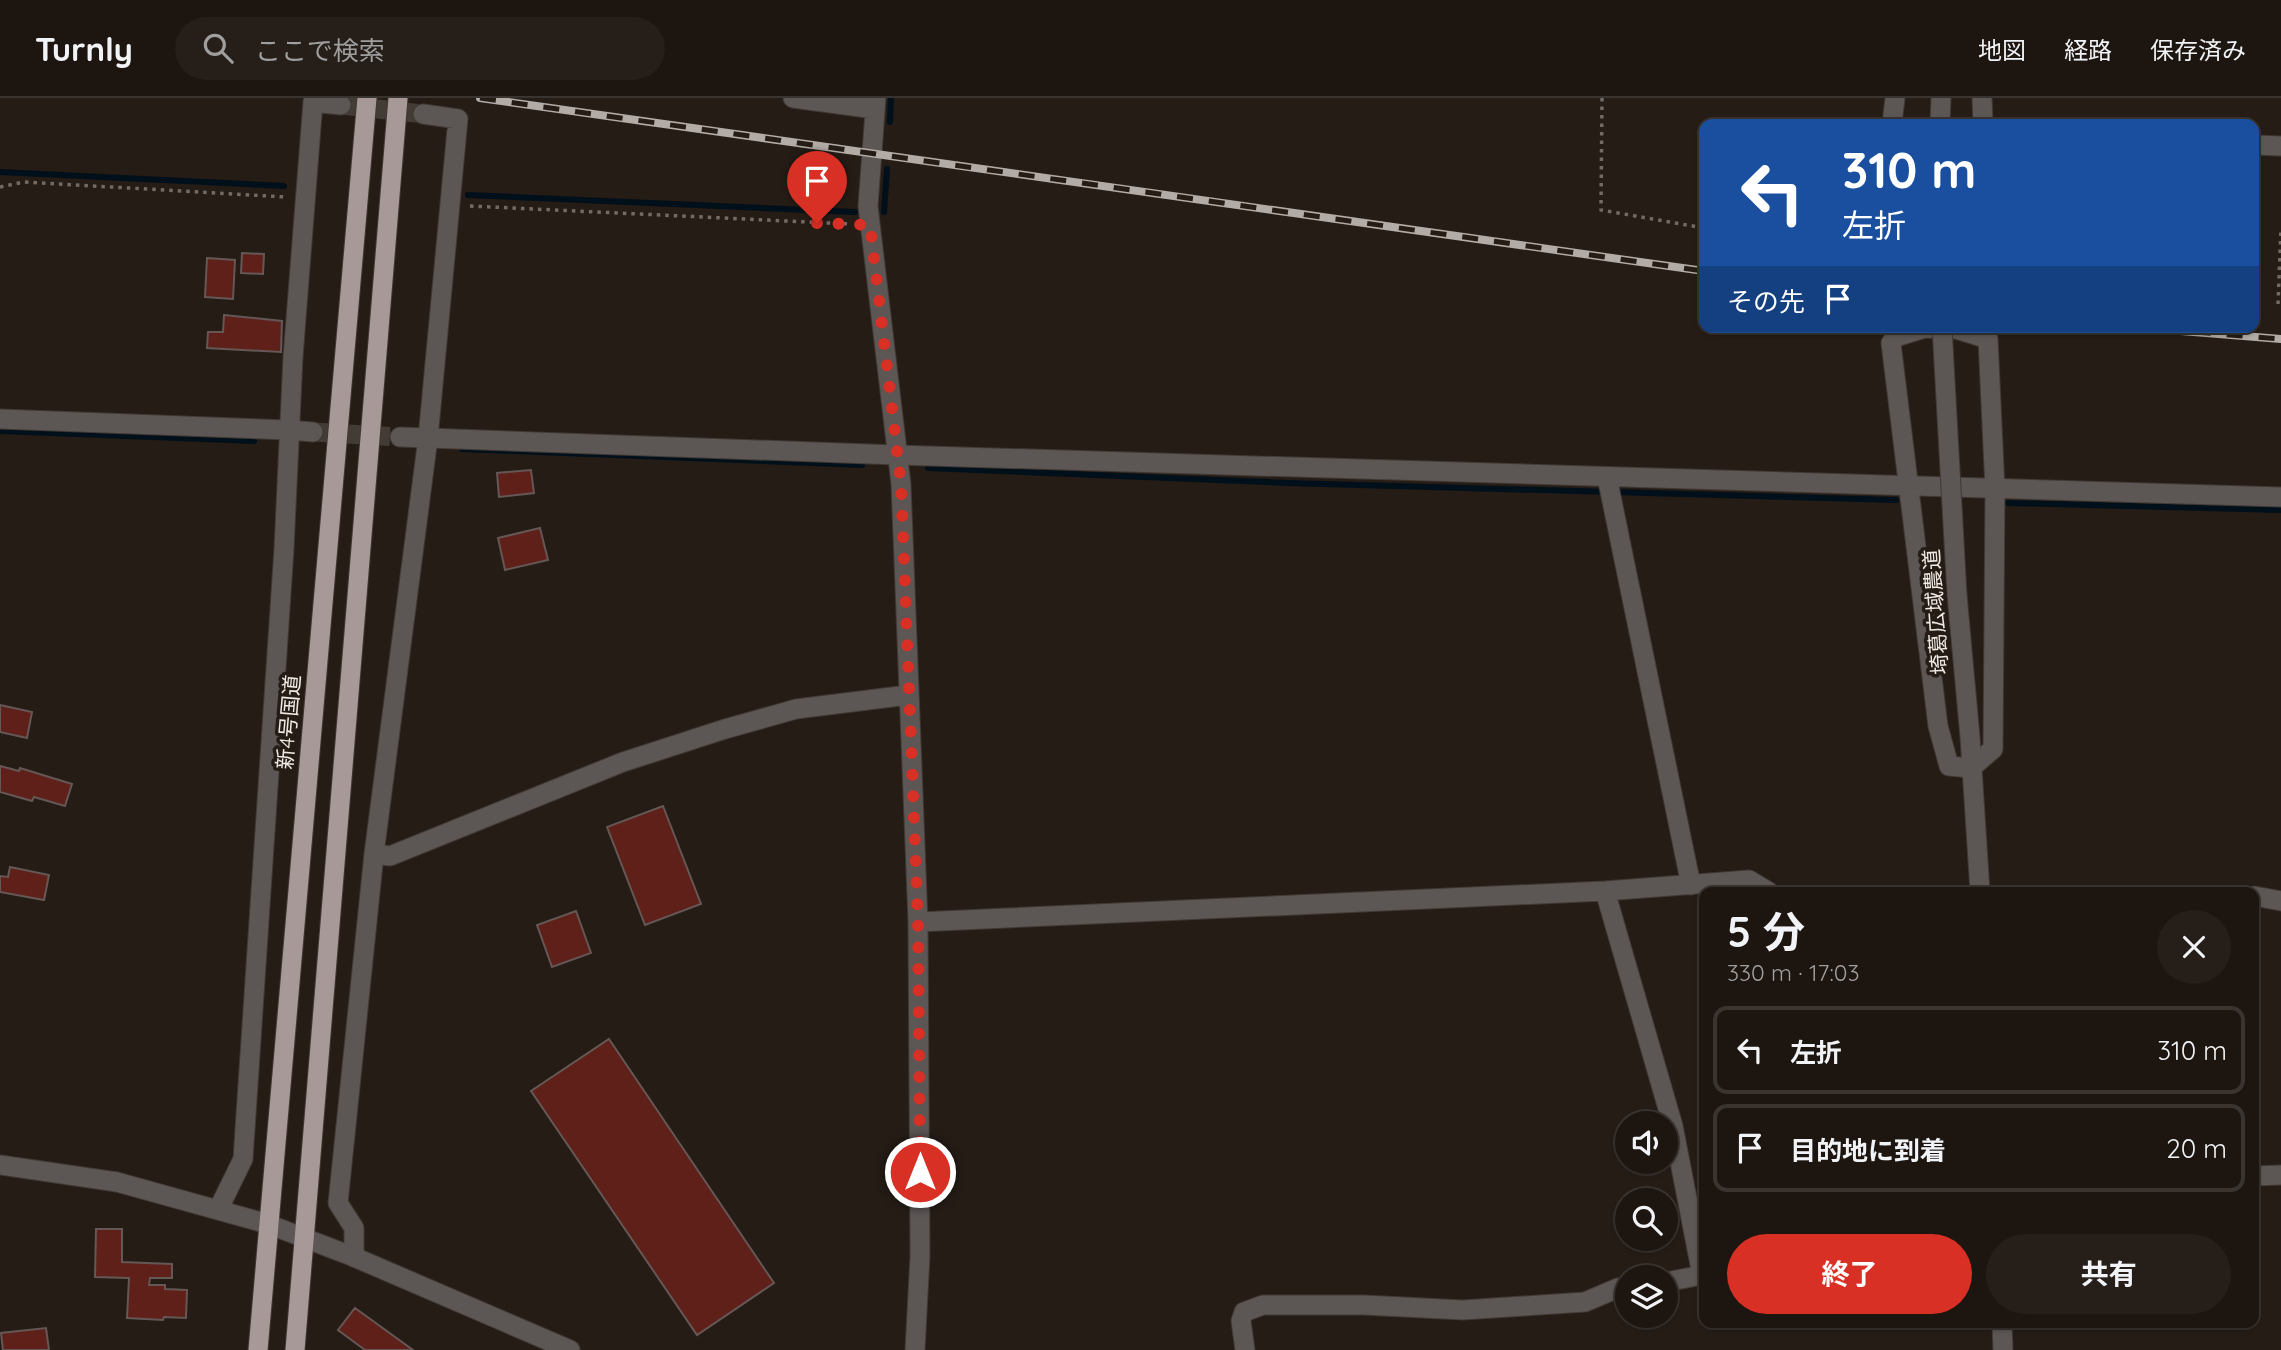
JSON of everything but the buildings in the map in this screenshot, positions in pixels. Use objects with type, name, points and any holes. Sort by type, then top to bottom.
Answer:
[{"type":"highway","name":"新4号国道","points":[[258,1350],[367,100]]},
{"type":"highway","points":[[295,1350],[398,101]]},
{"type":"street","points":[[793,98],[876,103],[868,206],[901,484],[918,922],[920,1256],[915,1350]]},
{"type":"street","points":[[1893,119],[1895,98]]},
{"type":"street","points":[[1940,119],[1941,98]]},
{"type":"street","points":[[1982,98],[1983,119]]},
{"type":"street","points":[[218,1210],[243,1159],[284,549],[289,430],[313,102],[341,105]]},
{"type":"street","points":[[354,1257],[354,1228],[338,1203],[374,854],[428,438],[458,118],[424,114]]},
{"type":"street","points":[[2259,145],[2281,146]]},
{"type":"street","points":[[1909,333],[1896,337],[1891,343],[1938,726],[1949,766],[1971,768],[1993,749],[1995,489],[1988,339],[1969,333]]},
{"type":"street","name":"埼葛広域農道","points":[[1942,333],[1957,595],[1980,887]]},
{"type":"street","points":[[0,418],[313,432]]},
{"type":"street","points":[[400,437],[897,455],[2281,497]]},
{"type":"street","points":[[1607,477],[1691,885]]},
{"type":"street","points":[[374,854],[390,856],[623,762],[725,729],[796,709],[908,695]]},
{"type":"street","points":[[918,922],[1605,891],[1749,880],[1761,887]]},
{"type":"street","points":[[1605,891],[1673,1126],[1699,1260]]},
{"type":"street","points":[[2259,897],[2281,901]]},
{"type":"street","points":[[0,1165],[117,1182],[268,1224],[354,1257],[570,1350]]},
{"type":"street","points":[[2259,1176],[2281,1175]]},
{"type":"street","points":[[1678,1280],[1699,1276]]},
{"type":"street","points":[[1245,1350],[1241,1321],[1244,1312],[1264,1305],[1363,1305],[1463,1310],[1585,1302],[1615,1289]]},
{"type":"street","points":[[2002,1328],[2003,1350]]},
{"type":"path","points":[[1602,98],[1601,210],[1699,228]]},
{"type":"path","points":[[0,187],[24,183],[305,198]]},
{"type":"path","points":[[450,205],[870,225]]},
{"type":"path","points":[[2278,304],[2281,228]]},
{"type":"waterway","points":[[890,122],[891,98]]},
{"type":"waterway","points":[[884,212],[887,169]]},
{"type":"waterway","points":[[0,172],[284,186]]},
{"type":"waterway","points":[[468,195],[855,212]]},
{"type":"waterway","points":[[0,431],[254,441]]},
{"type":"waterway","points":[[462,449],[862,465]]},
{"type":"waterway","points":[[928,468],[1288,483],[1896,500]]},
{"type":"waterway","points":[[2008,503],[2281,510]]},
{"type":"tunnel","points":[[341,105],[423,114]]},
{"type":"tunnel","points":[[313,432],[400,437]]},
{"type":"railway","points":[[480,98],[1699,270]]},
{"type":"railway","points":[[2206,333],[2281,339]]},
{"type":"route","points":[[817,223],[870,225],[901,484],[918,922],[920,1172]]}]
